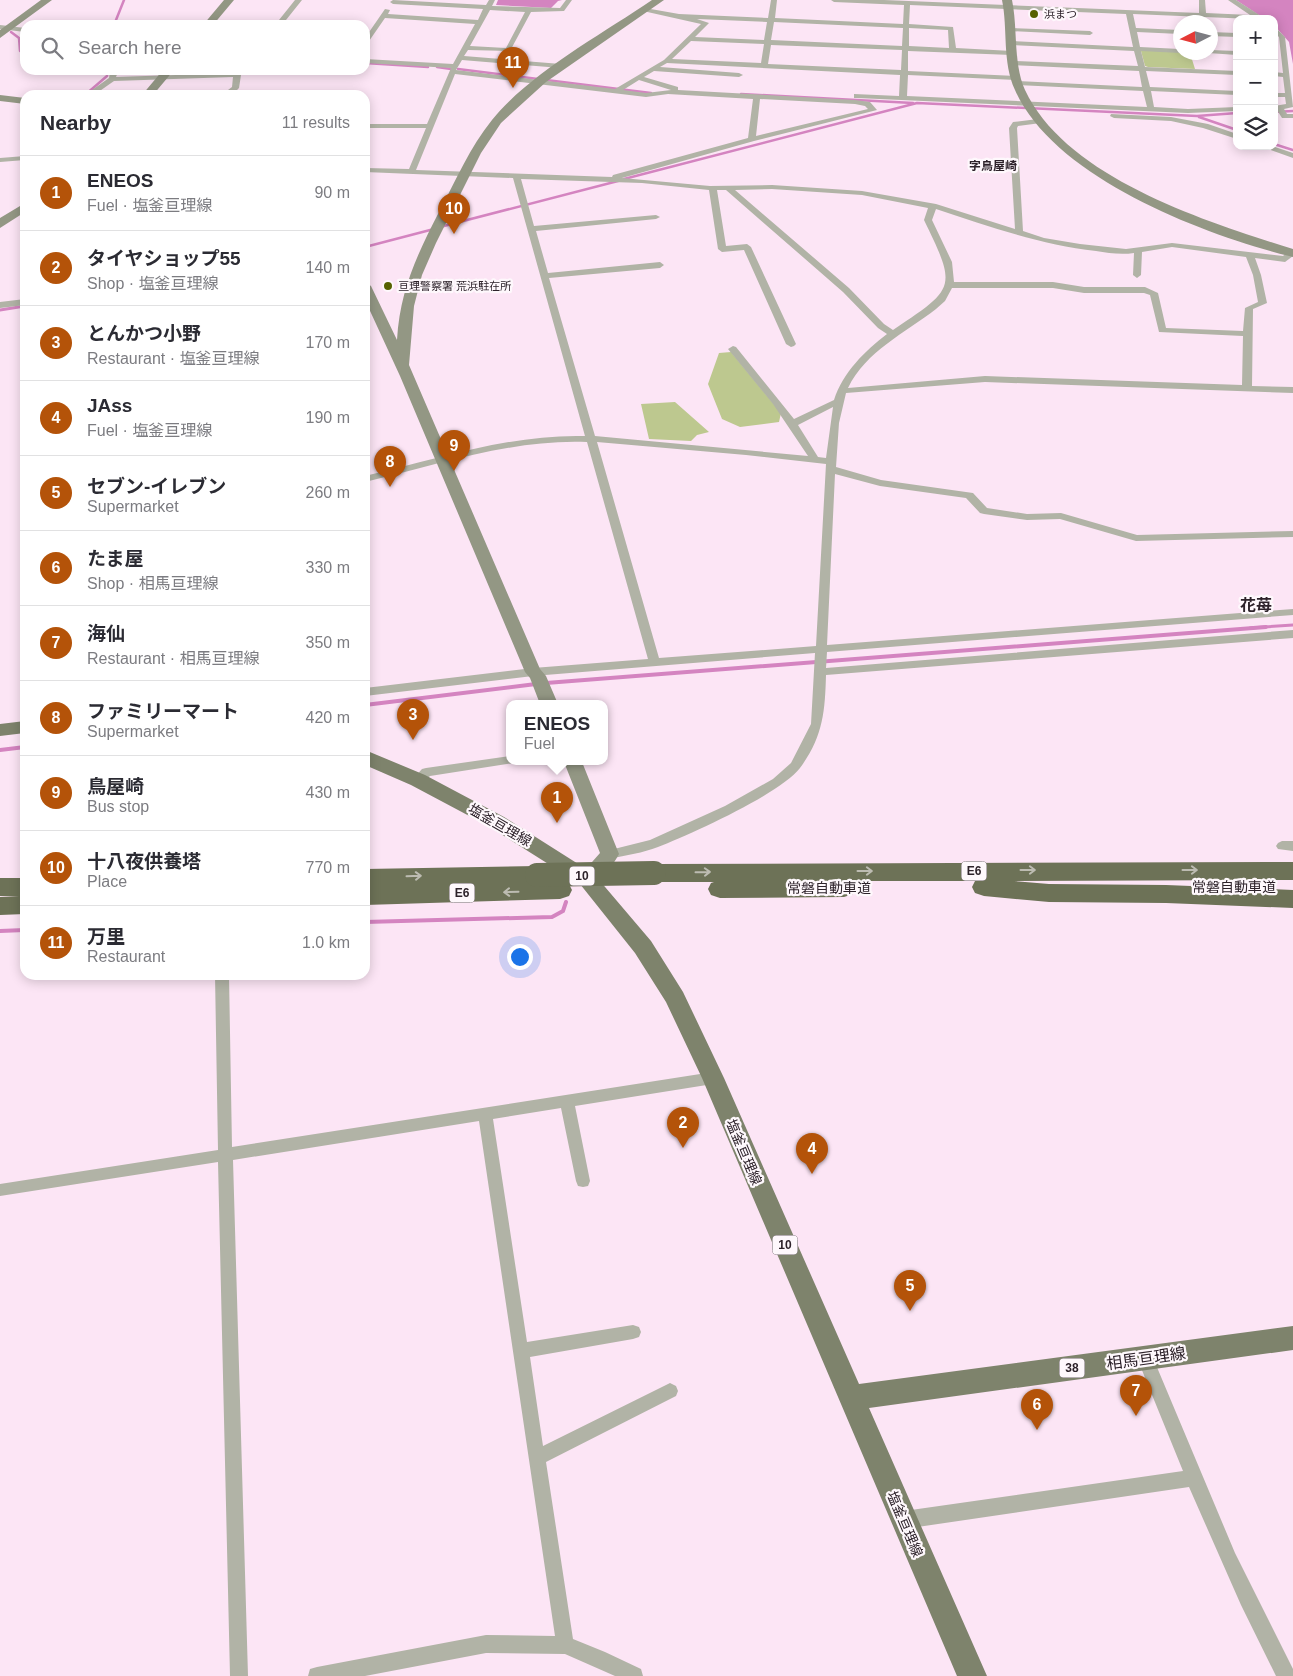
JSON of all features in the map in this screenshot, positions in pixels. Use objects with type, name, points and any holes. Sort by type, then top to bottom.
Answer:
[{"type":"highway","name":"常磐自動車道","points":[[370,896],[560,890],[654,881],[1293,870]]},
{"type":"highway","name":"常磐自動車道","points":[[370,878],[537,875],[654,881],[984,887],[1293,888]]},
{"type":"highway","points":[[0,887],[20,887]]},
{"type":"highway","points":[[984,887],[1049,893],[1166,894],[1293,899]]},
{"type":"highway","points":[[0,906],[20,905]]},
{"type":"main road","points":[[0,730],[20,728]]},
{"type":"main road","name":"塩釜亘理線","points":[[370,760],[418,780],[498,822],[587,879],[648,954],[675,998],[715,1084],[972,1676]]},
{"type":"main road","name":"相馬亘理線","points":[[851,1398],[1293,1338]]},
{"type":"street","points":[[0,35],[5,27],[47,0]]},
{"type":"street","points":[[212,20],[229,0]]},
{"type":"street","points":[[282,20],[299,0]]},
{"type":"street","points":[[412,171],[428,126],[453,69],[492,0]]},
{"type":"street","points":[[370,36],[394,1],[449,3],[529,10],[562,10],[569,0]]},
{"type":"street","points":[[402,365],[405,313],[424,254],[470,162],[487,134],[506,111],[561,66],[659,0]]},
{"type":"street","points":[[764,66],[774,0]]},
{"type":"street","points":[[834,0],[907,3],[1008,3],[1088,22]]},
{"type":"street","points":[[1011,30],[1088,22],[1129,12],[1204,15],[1202,0]]},
{"type":"street","points":[[1231,0],[1255,15]]},
{"type":"street","points":[[903,98],[906,74],[907,3]]},
{"type":"street","points":[[1008,3],[1016,80],[1031,111],[1071,152],[1121,185],[1195,220],[1293,253]]},
{"type":"street","points":[[465,48],[508,50],[529,10]]},
{"type":"street","points":[[619,89],[666,61],[706,23],[645,10]]},
{"type":"street","points":[[1129,12],[1151,109]]},
{"type":"street","points":[[383,16],[480,22]]},
{"type":"street","points":[[679,16],[767,43],[806,44],[843,34],[907,26],[951,28],[953,51]]},
{"type":"street","points":[[1218,16],[1233,17]]},
{"type":"street","points":[[689,40],[771,20],[843,34],[880,47],[1012,53],[1142,68],[1233,72]]},
{"type":"street","points":[[1088,22],[1091,47]]},
{"type":"street","points":[[5,27],[20,29]]},
{"type":"street","points":[[1134,30],[1173,32]]},
{"type":"street","points":[[1218,34],[1233,35]]},
{"type":"street","points":[[806,36],[806,44]]},
{"type":"street","points":[[1278,36],[1284,55],[1290,106],[1279,109],[1285,116],[1293,116]]},
{"type":"street","points":[[880,47],[881,39]]},
{"type":"street","points":[[1012,53],[1091,47],[1173,50]]},
{"type":"street","points":[[1218,52],[1233,53]]},
{"type":"street","points":[[1278,55],[1284,55]]},
{"type":"street","points":[[460,58],[561,66]]},
{"type":"street","points":[[370,61],[453,69],[619,89],[646,95],[668,92],[855,102],[867,104],[873,110],[752,139],[608,180]]},
{"type":"street","points":[[666,61],[1233,93]]},
{"type":"street","points":[[653,69],[739,76]]},
{"type":"street","points":[[690,80],[693,72]]},
{"type":"street","points":[[1278,74],[1287,75]]},
{"type":"street","points":[[112,79],[113,75]]},
{"type":"street","points":[[96,90],[112,79],[155,75]]},
{"type":"street","points":[[152,90],[165,75]]},
{"type":"street","points":[[233,90],[236,88],[238,75]]},
{"type":"street","points":[[639,78],[669,88],[903,98],[1046,113],[1171,119],[1205,126],[1233,136]]},
{"type":"street","points":[[1278,95],[1289,95]]},
{"type":"street","points":[[752,139],[757,97]]},
{"type":"street","points":[[0,98],[20,100]]},
{"type":"street","points":[[1019,232],[1013,128],[1016,124],[1022,122],[1031,111],[1233,109]]},
{"type":"street","points":[[370,126],[428,126]]},
{"type":"street","points":[[1276,150],[1293,156]]},
{"type":"street","points":[[0,160],[20,158]]},
{"type":"street","points":[[370,170],[629,181],[713,188],[772,187],[862,193],[934,206],[1043,240],[1113,252],[1138,252],[1172,245],[1285,259],[1293,253]]},
{"type":"street","points":[[516,176],[656,662]]},
{"type":"street","points":[[713,188],[722,250],[747,247],[791,344]]},
{"type":"street","points":[[728,188],[846,290],[882,326],[893,334]]},
{"type":"street","points":[[587,879],[610,854],[653,844],[729,810],[777,782],[794,766],[807,746],[817,724],[832,438],[841,396],[854,369],[893,334],[927,312],[940,300],[950,285],[950,268],[928,220],[934,206]]},
{"type":"street","points":[[0,224],[20,211]]},
{"type":"street","points":[[532,229],[656,217]]},
{"type":"street","points":[[1137,275],[1138,252]]},
{"type":"street","points":[[1247,389],[1249,308],[1263,303],[1257,275],[1250,256]]},
{"type":"street","points":[[545,276],[660,265]]},
{"type":"street","points":[[950,285],[1053,285],[1084,290],[1145,290],[1154,293],[1162,330],[1247,334]]},
{"type":"street","points":[[370,297],[402,365],[540,686]]},
{"type":"street","points":[[0,305],[20,303]]},
{"type":"street","points":[[733,349],[760,379],[794,423],[815,460]]},
{"type":"street","points":[[794,423],[831,404],[841,396],[985,379],[1293,390]]},
{"type":"street","points":[[370,478],[442,458],[489,448],[557,439],[592,439],[781,455],[815,460],[880,483],[968,495],[984,511],[1027,517],[1062,516],[1136,538],[1293,534]]},
{"type":"street","points":[[370,692],[540,686],[656,662],[1293,612]]},
{"type":"street","points":[[820,672],[1293,634]]},
{"type":"street","points":[[418,780],[426,772],[506,761]]},
{"type":"street","points":[[575,765],[610,854]]},
{"type":"street","points":[[222,980],[239,1676]]},
{"type":"street","points":[[0,1190],[567,1101],[715,1084]]},
{"type":"street","points":[[567,1101],[583,1181]]},
{"type":"street","points":[[485,1114],[565,1645]]},
{"type":"street","points":[[521,1351],[633,1332]]},
{"type":"street","points":[[1145,1358],[1194,1478],[1265,1638],[1286,1676]]},
{"type":"street","points":[[537,1458],[670,1390]]},
{"type":"street","points":[[904,1520],[1194,1478]]},
{"type":"street","points":[[317,1676],[486,1644],[565,1645],[600,1658],[634,1676]]},
{"type":"green space","points":[[1141,51],[1173,52],[1173,60],[1192,60],[1195,69],[1145,66]]},
{"type":"green space","points":[[731,352],[781,413],[779,422],[740,427],[722,419],[708,384],[719,353]]},
{"type":"green space","points":[[675,402],[709,432],[697,435],[691,441],[649,439],[641,404]]},
{"type":"shaded area","points":[[498,0],[562,0],[558,1],[551,8],[496,5]]},
{"type":"shaded area","points":[[1236,0],[1293,0],[1293,64],[1289,42],[1278,30],[1278,15],[1259,15]]},
{"type":"waterway","points":[[116,20],[124,0]]},
{"type":"waterway","points":[[11,32],[19,38],[20,51]]},
{"type":"waterway","points":[[370,63],[428,67]]},
{"type":"waterway","points":[[437,67],[451,69]]},
{"type":"waterway","points":[[458,69],[651,93]]},
{"type":"waterway","points":[[91,90],[107,75]]},
{"type":"waterway","points":[[741,94],[913,103]]},
{"type":"waterway","points":[[624,179],[917,103],[1197,116],[1233,113]]},
{"type":"waterway","points":[[1278,112],[1293,111]]},
{"type":"waterway","points":[[1199,117],[1233,129]]},
{"type":"waterway","points":[[1278,145],[1293,150]]},
{"type":"waterway","points":[[440,227],[618,181]]},
{"type":"waterway","points":[[370,246],[434,229]]},
{"type":"waterway","points":[[0,310],[20,307]]},
{"type":"waterway","points":[[1250,628],[1293,625]]},
{"type":"waterway","points":[[546,683],[1266,627]]},
{"type":"waterway","points":[[370,704],[536,684]]},
{"type":"waterway","points":[[0,750],[20,748]]},
{"type":"waterway","points":[[370,922],[552,917],[563,911],[566,902]]},
{"type":"waterway","points":[[0,931],[20,930]]},
{"type":"place","name":"浜まつ","points":[[1034,14]]},
{"type":"place","name":"万里","points":[[513,88]]},
{"type":"place","name":"十八夜供養塔","points":[[454,234]]},
{"type":"place","name":"亘理警察署 荒浜駐在所","points":[[388,286]]},
{"type":"place","name":"鳥屋崎","points":[[454,471]]},
{"type":"place","name":"ファミリーマート","points":[[390,487]]},
{"type":"place","name":"とんかつ小野","points":[[413,740]]},
{"type":"place","name":"ENEOS","points":[[557,823]]},
{"type":"place","name":"タイヤショップ55","points":[[683,1148]]},
{"type":"place","name":"JAss","points":[[812,1174]]},
{"type":"place","name":"セブン-イレブン","points":[[910,1311]]},
{"type":"place","name":"海仙","points":[[1136,1416]]},
{"type":"place","name":"たま屋","points":[[1037,1430]]},
{"type":"district","name":"字鳥屋崎","points":[[993,166]]},
{"type":"district","name":"花苺","points":[[1256,605]]}]
